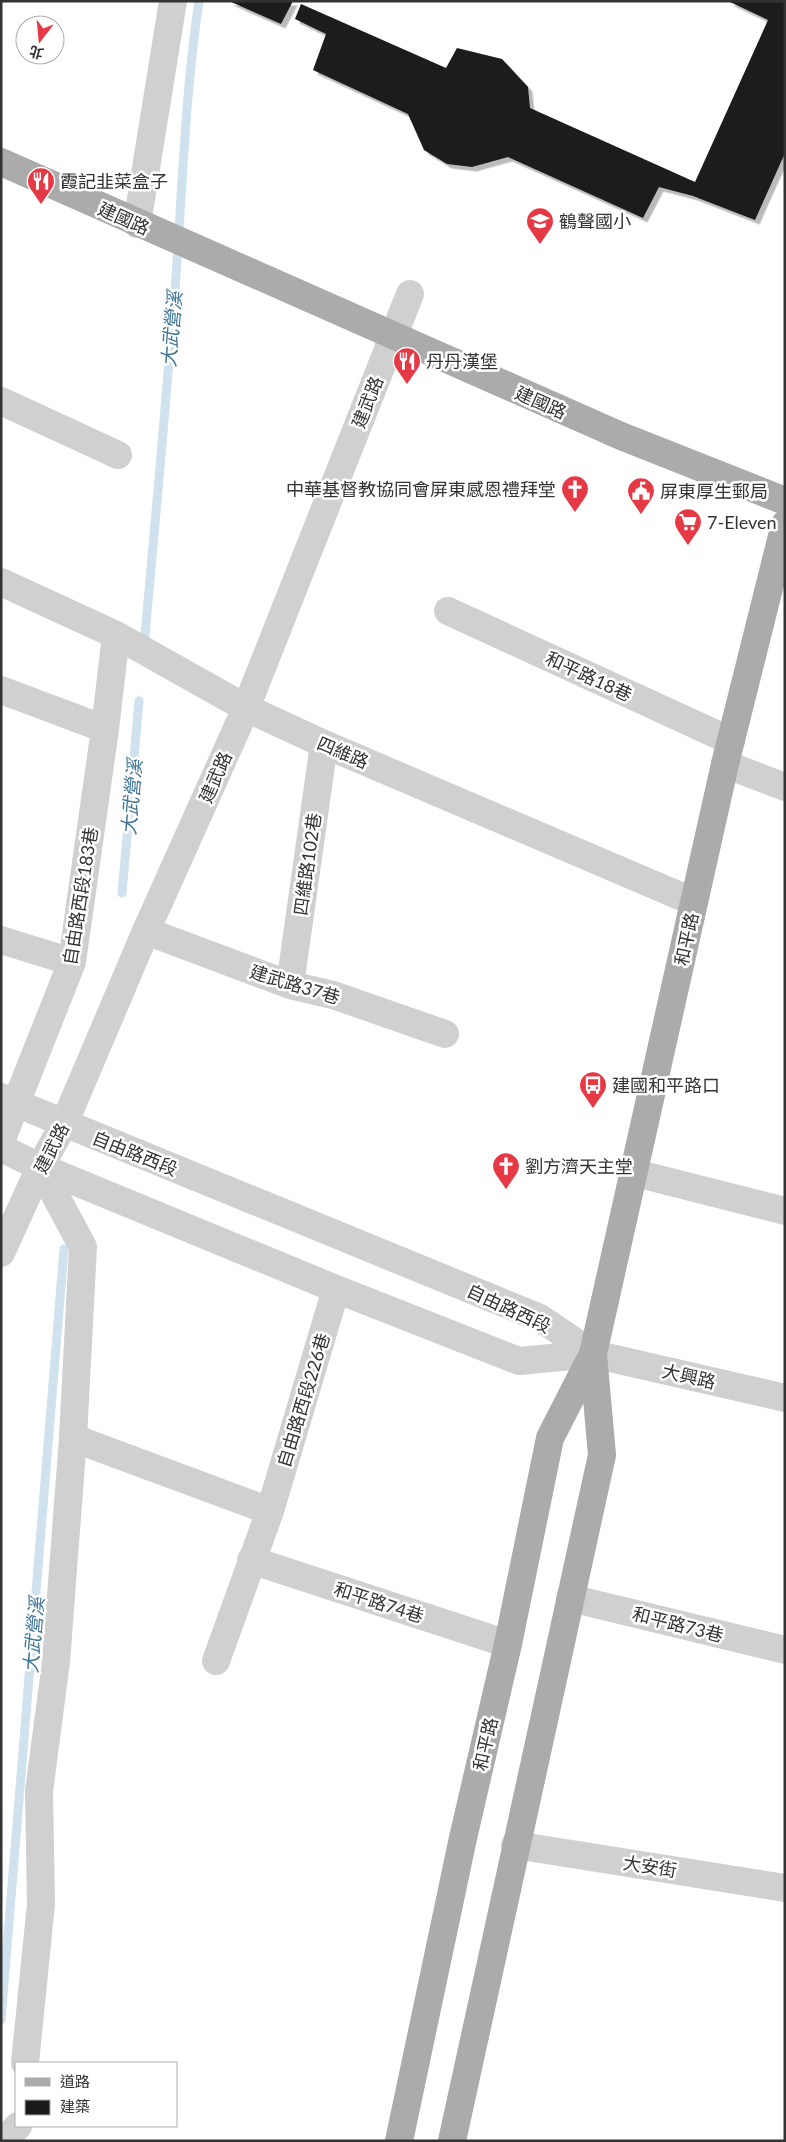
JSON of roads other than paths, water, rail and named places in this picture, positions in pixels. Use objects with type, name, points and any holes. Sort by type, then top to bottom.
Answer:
[{"type":"main road","name":"建國路","points":[[1,162],[177,242],[621,436],[785,501]]},
{"type":"main road","name":"和平路","points":[[399,2141],[463,1838],[508,1644],[550,1438],[593,1354],[728,753],[785,524]]},
{"type":"main road","name":"和平路","points":[[452,2141],[602,1455],[593,1354]]},
{"type":"street","points":[[137,224],[173,1]]},
{"type":"street","name":"建武路","points":[[1,1253],[40,1167],[64,1124],[146,931],[246,708],[410,294]]},
{"type":"street","points":[[1,401],[118,456]]},
{"type":"street","name":"四維路","points":[[1,582],[134,646],[246,708],[324,744],[694,902]]},
{"type":"street","name":"和平路18巷","points":[[448,611],[728,753],[785,787]]},
{"type":"street","name":"自由路西段183巷","points":[[1,1141],[9,1100],[72,962],[105,729],[134,646]]},
{"type":"street","points":[[1,690],[105,729]]},
{"type":"street","name":"四維路102巷","points":[[290,985],[324,744]]},
{"type":"street","name":"建武路37巷","points":[[146,931],[290,985],[333,995],[445,1034]]},
{"type":"street","points":[[1,940],[72,962]]},
{"type":"street","name":"自由路西段","points":[[9,1100],[540,1318],[593,1354]]},
{"type":"street","name":"自由路西段","points":[[1,1148],[40,1167],[336,1289],[518,1361],[593,1354]]},
{"type":"street","points":[[24,2062],[41,1904],[39,1791],[56,1662],[73,1438],[83,1247],[40,1167]]},
{"type":"street","points":[[635,1172],[785,1211]]},
{"type":"street","name":"自由路西段226巷","points":[[216,1661],[270,1511],[336,1289]]},
{"type":"street","name":"大興路","points":[[593,1354],[785,1398]]},
{"type":"street","points":[[73,1438],[270,1511]]},
{"type":"street","name":"和平路74巷","points":[[251,1560],[508,1644]]},
{"type":"street","name":"和平路73巷","points":[[570,1598],[785,1650]]},
{"type":"street","name":"大安街","points":[[516,1845],[785,1888]]},
{"type":"street","points":[[4,2141],[17,2127]]},
{"type":"waterway","name":"大武營溪","points":[[144,646],[174,303],[190,76],[199,1]]},
{"type":"waterway","name":"大武營溪","points":[[122,893],[139,701]]},
{"type":"waterway","name":"大武營溪","points":[[1,2020],[64,1249]]},
{"type":"place","name":"霞記韭菜盒子","points":[[41,205]]},
{"type":"place","name":"鶴聲國小","points":[[540,245]]},
{"type":"place","name":"丹丹漢堡","points":[[407,385]]},
{"type":"place","name":"中華基督教協同會屏東感恩禮拜堂","points":[[575,513]]},
{"type":"place","name":"屏東厚生郵局","points":[[641,515]]},
{"type":"place","name":"7-Eleven","points":[[688,546]]},
{"type":"place","name":"建國和平路口","points":[[593,1109]]},
{"type":"place","name":"劉方濟天主堂","points":[[506,1190]]}]
